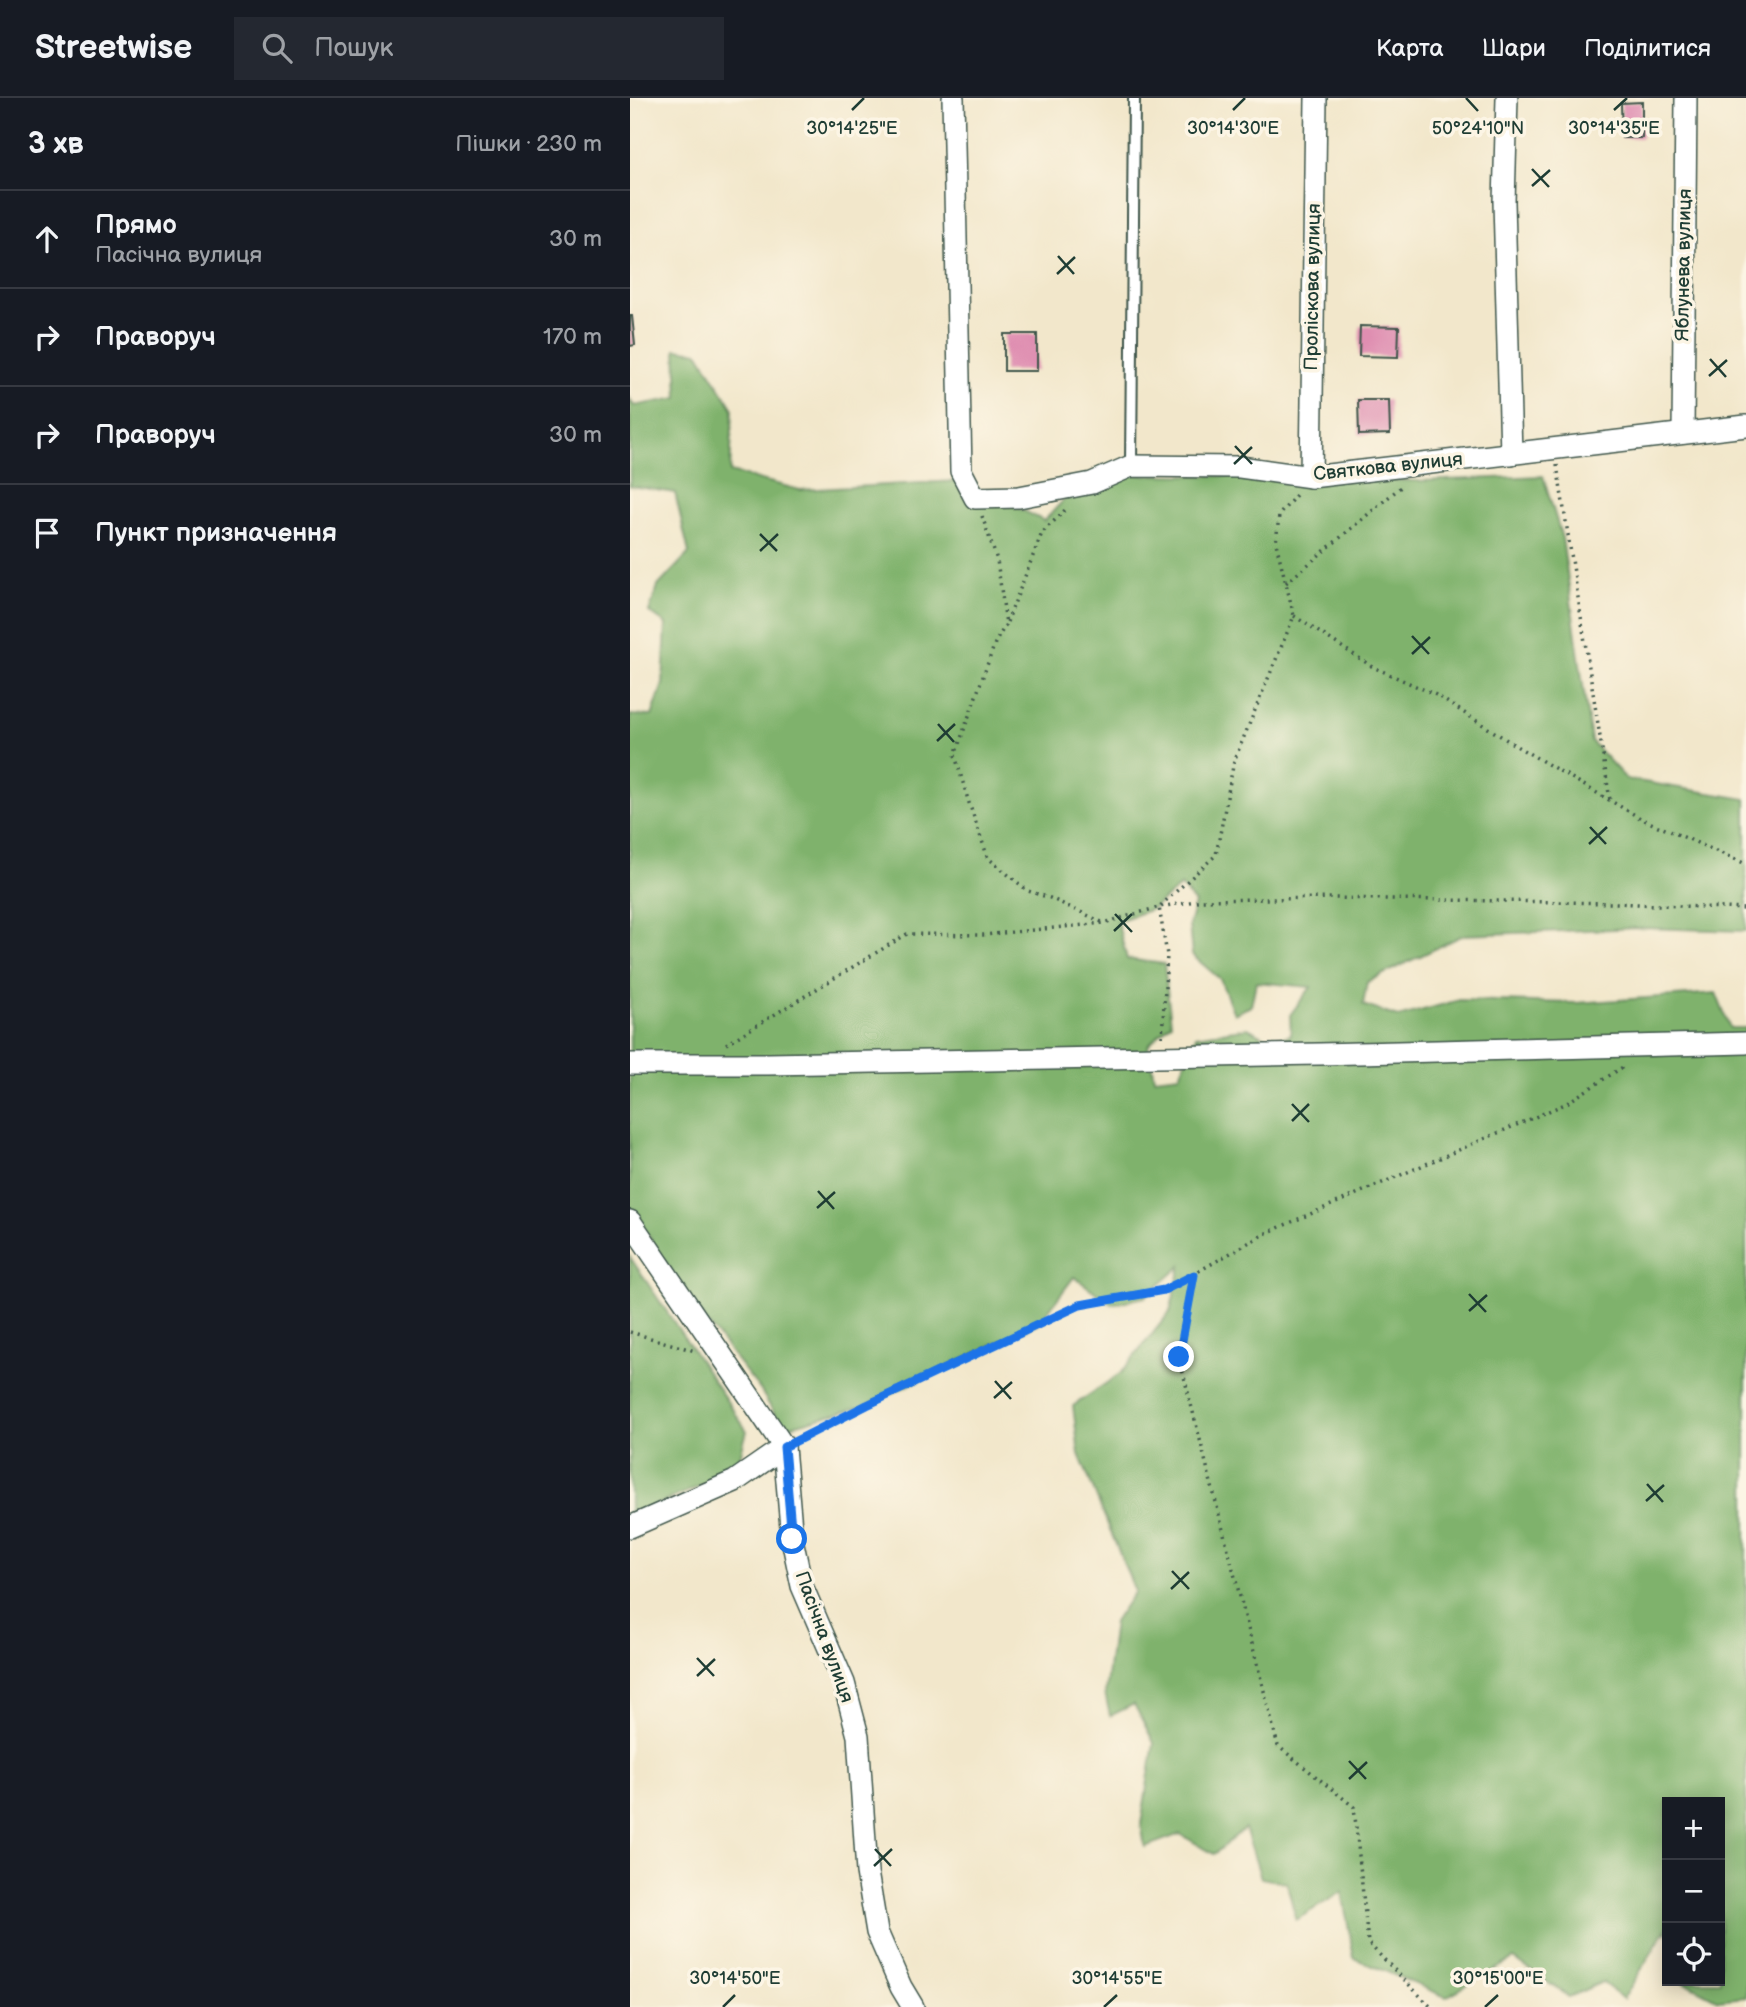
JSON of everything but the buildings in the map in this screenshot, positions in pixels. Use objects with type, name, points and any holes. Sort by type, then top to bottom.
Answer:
[{"type":"street","points":[[953,98],[961,471],[975,498]]},
{"type":"street","name":"Проліскова вулиця","points":[[1311,477],[1316,98]]},
{"type":"street","points":[[1507,98],[1504,202],[1511,454]]},
{"type":"street","name":"Яблунева вулиця","points":[[1683,432],[1686,98]]},
{"type":"street","name":"Святкова вулиця","points":[[975,498],[1019,497],[1092,483],[1131,466],[1240,467],[1311,477],[1746,426]]},
{"type":"street","points":[[630,1064],[1161,1057],[1746,1043]]},
{"type":"street","name":"Пасічна вулиця","points":[[630,1221],[784,1447],[792,1539],[802,1586],[844,1683],[858,1736],[867,1872],[877,1932],[912,2007]]},
{"type":"street","points":[[630,1527],[735,1480],[784,1447]]},
{"type":"lane","points":[[1131,466],[1134,98]]},
{"type":"path","points":[[1555,449],[1610,801]]},
{"type":"path","points":[[1286,583],[1429,464]]},
{"type":"path","points":[[1158,907],[1216,855],[1234,761],[1294,617],[1276,542],[1279,515],[1311,477]]},
{"type":"path","points":[[1092,483],[1042,533],[1006,624],[995,643],[955,755],[988,858],[1028,891],[1051,898],[1104,923]]},
{"type":"path","points":[[975,498],[997,560],[1006,624]]},
{"type":"path","points":[[1294,617],[1373,667],[1437,695],[1518,747],[1642,819],[1746,864]]},
{"type":"path","points":[[731,1042],[907,934],[983,935],[1104,923],[1158,907],[1202,900],[1332,898],[1615,903],[1746,909]]},
{"type":"path","points":[[1158,907],[1167,955],[1161,1057]]},
{"type":"path","points":[[784,1447],[1080,1305],[1164,1290],[1264,1234],[1565,1104],[1657,1045]]},
{"type":"path","points":[[1194,1275],[1179,1357],[1278,1745],[1354,1807],[1368,1943],[1431,2007]]},
{"type":"path","points":[[630,1332],[724,1359]]},
{"type":"green space","points":[[676,349],[698,352],[733,409],[730,472],[800,490],[956,481],[991,494],[1044,521],[1088,474],[1418,481],[1543,476],[1562,538],[1591,741],[1626,779],[1746,799],[1746,931],[1641,928],[1463,935],[1367,982],[1363,1005],[1398,1017],[1459,1000],[1576,1003],[1716,993],[1730,1028],[1746,1028],[1746,1997],[1718,2000],[1691,1986],[1725,1986],[1725,1797],[1662,1797],[1662,1936],[1623,1999],[1602,1982],[1569,1997],[1514,1959],[1446,1997],[1354,1958],[1342,1892],[1296,1920],[1287,1883],[1261,1878],[1245,1828],[1214,1854],[1180,1834],[1145,1847],[1141,1824],[1154,1743],[1134,1704],[1110,1716],[1105,1693],[1114,1622],[1135,1591],[1079,1454],[1073,1406],[1121,1373],[1170,1312],[1181,1266],[1145,1297],[1112,1304],[1074,1277],[1039,1323],[867,1405],[783,1428],[761,1391],[693,1305],[630,1207],[630,715],[652,716],[663,684],[666,624],[649,612],[658,586],[689,553],[675,493],[630,486],[630,399],[634,406],[678,398]],"holes":[[[1181,886],[1195,903],[1189,925],[1192,955],[1220,979],[1234,1014],[1251,1006],[1256,982],[1311,987],[1290,1015],[1291,1035],[1270,1040],[1248,1028],[1196,1036],[1180,1075],[1154,1078],[1148,1045],[1171,1023],[1164,964],[1127,959],[1117,921],[1152,909]]]},
{"type":"green space","points":[[630,1257],[747,1431],[736,1471],[630,1516]]},
{"type":"route","points":[[792,1539],[784,1447],[867,1405],[1080,1305],[1164,1290],[1194,1275],[1179,1357]]}]
